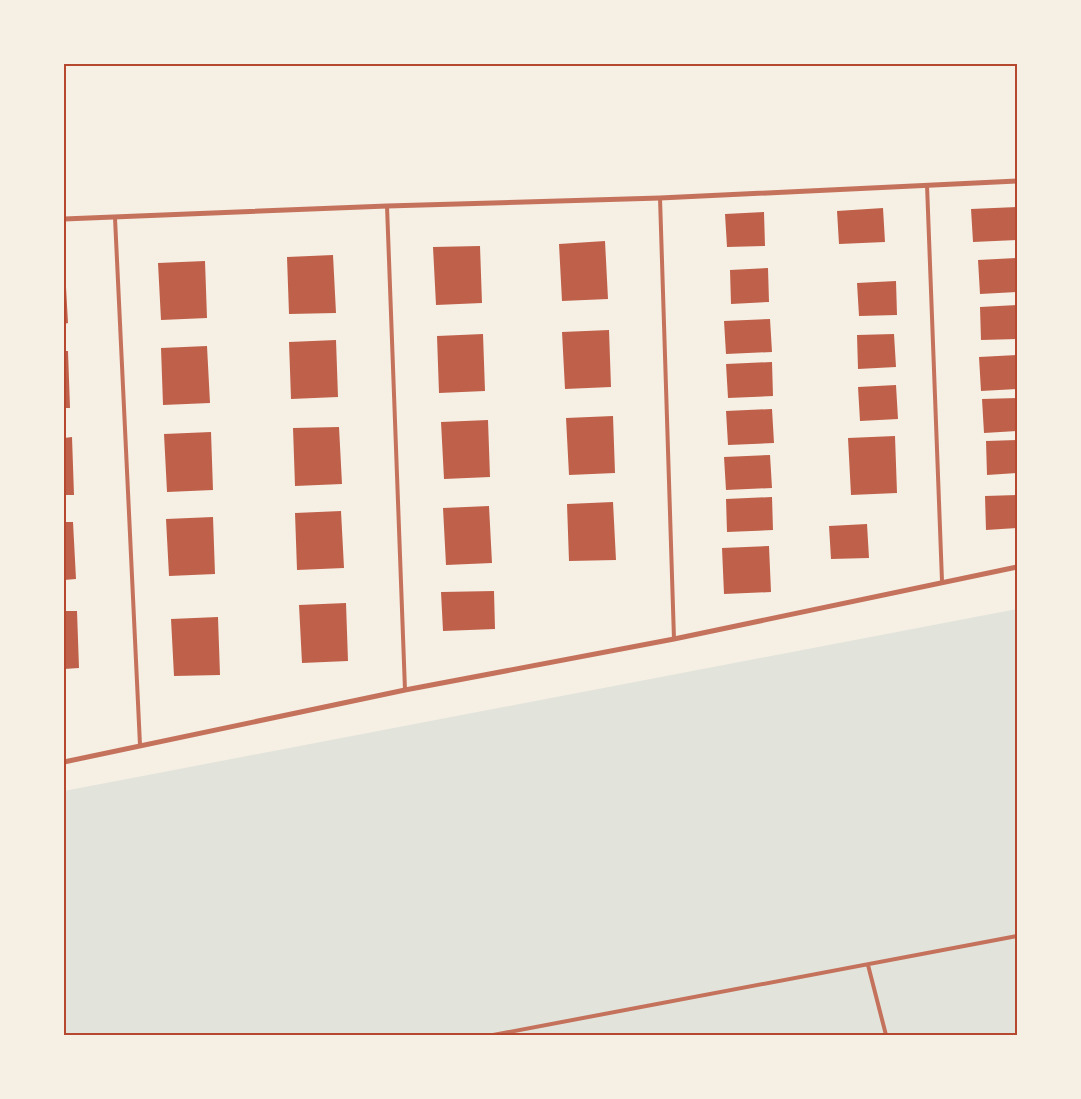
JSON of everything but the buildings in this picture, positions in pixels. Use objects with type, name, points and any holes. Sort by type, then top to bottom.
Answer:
[{"type":"street","points":[[64,219],[387,206],[660,198],[1017,181]]},
{"type":"street","points":[[64,762],[405,690],[674,639],[1017,566]]},
{"type":"lane","points":[[927,184],[942,581]]},
{"type":"lane","points":[[660,198],[674,639]]},
{"type":"lane","points":[[387,206],[405,690]]},
{"type":"lane","points":[[115,218],[140,745]]},
{"type":"lane","points":[[493,1035],[1017,936]]},
{"type":"lane","points":[[868,965],[886,1035]]},
{"type":"shaded area","points":[[1017,609],[1017,1035],[64,1035],[64,791]]}]
